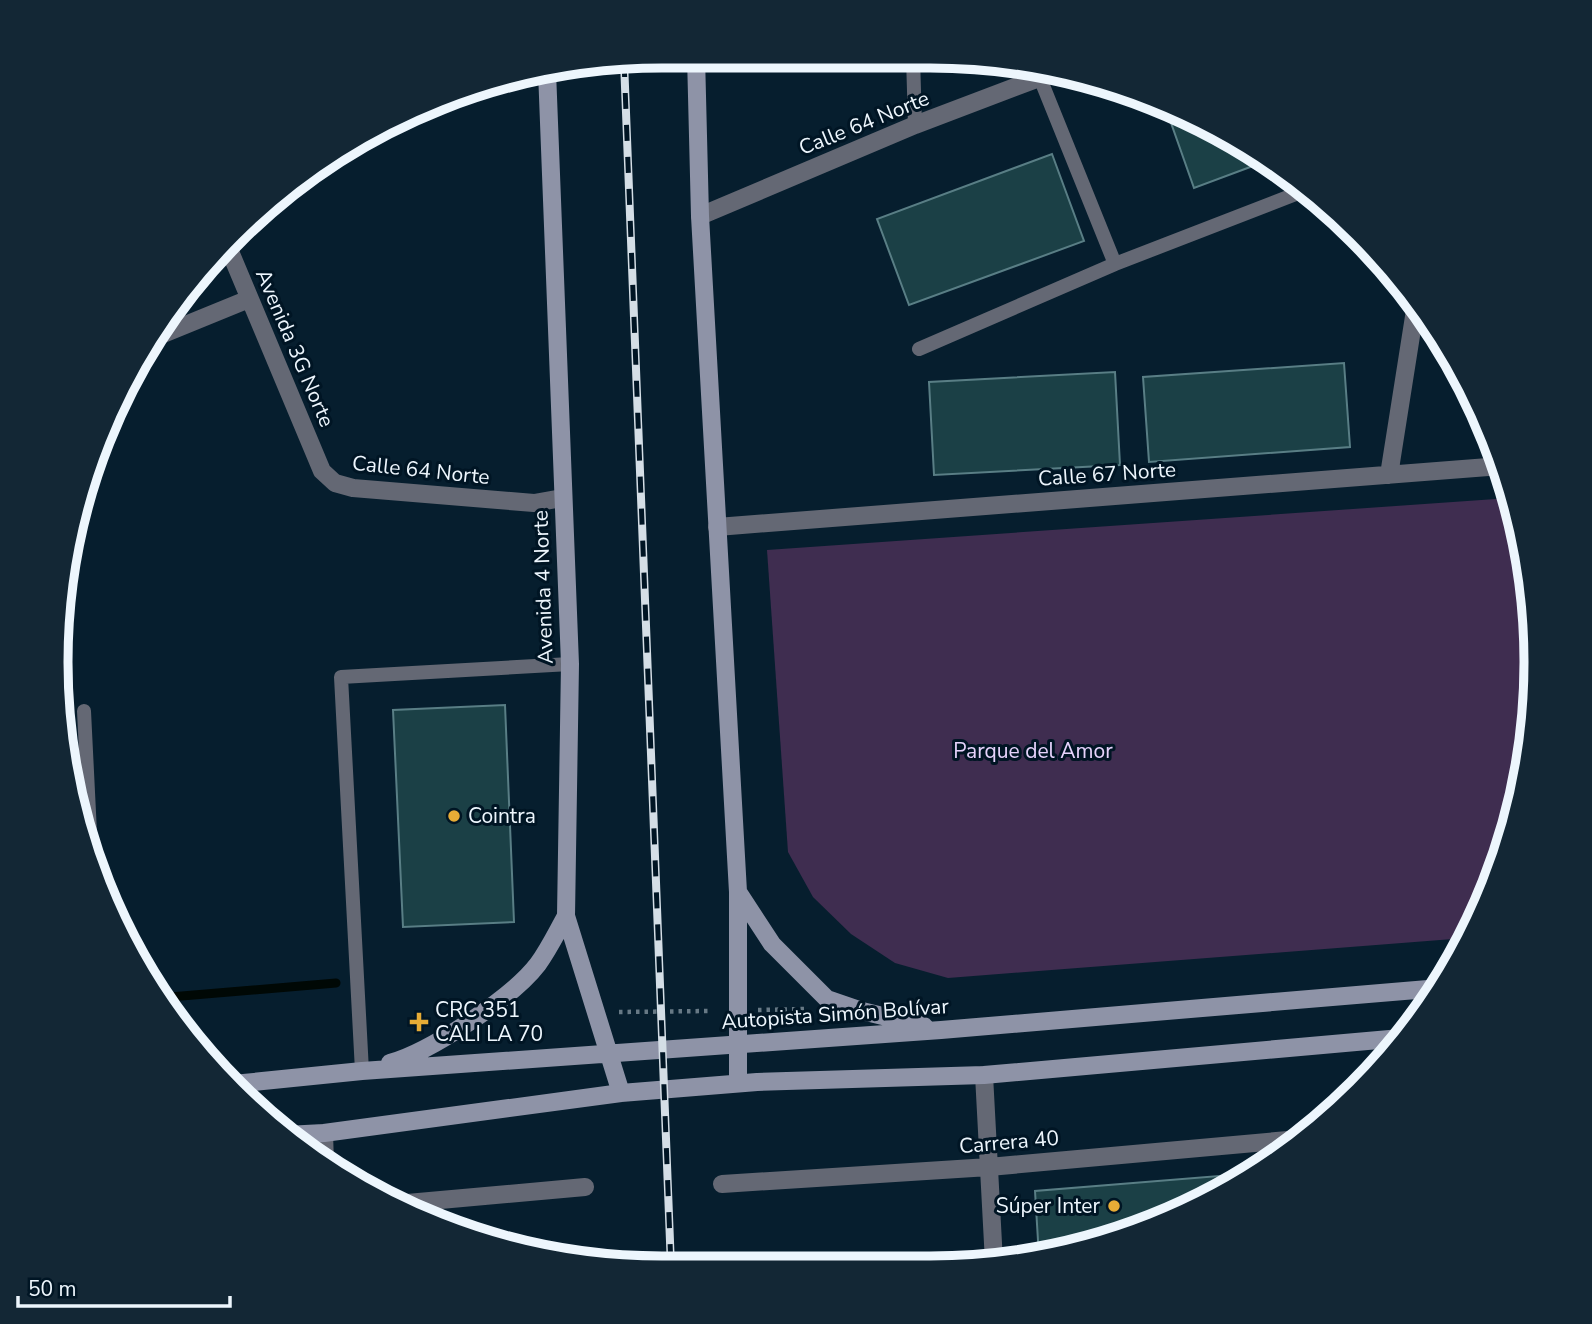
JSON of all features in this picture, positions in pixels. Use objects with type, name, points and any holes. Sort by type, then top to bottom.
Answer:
[{"type":"main road","points":[[696,68],[700,216],[738,892],[738,1083]]},
{"type":"main road","name":"Avenida 4 Norte","points":[[547,80],[570,664],[566,916],[621,1093]]},
{"type":"main road","points":[[738,892],[772,944],[827,999],[862,1011],[941,1030]]},
{"type":"main road","points":[[362,1070],[405,1059],[468,1023],[499,1000],[538,965],[566,916]]},
{"type":"main road","name":"Autopista Simón Bolívar","points":[[243,1083],[362,1070],[941,1030],[1426,989]]},
{"type":"main road","points":[[303,1134],[621,1093],[738,1083],[984,1075],[1388,1039]]},
{"type":"street","name":"Calle 64 Norte","points":[[700,216],[915,125],[1039,79]]},
{"type":"street","name":"Avenida 3G Norte","points":[[231,254],[322,471]]},
{"type":"street","points":[[168,332],[249,299]]},
{"type":"street","points":[[1389,475],[1414,318]]},
{"type":"street","name":"Calle 67 Norte","points":[[717,527],[1490,467]]},
{"type":"street","name":"Calle 64 Norte","points":[[322,471],[335,484],[353,488],[534,503],[562,498]]},
{"type":"street","points":[[984,1075],[993,1252]]},
{"type":"street","points":[[324,1133],[325,1150]]},
{"type":"street","name":"Carrera 40","points":[[722,1184],[989,1167],[1281,1141]]},
{"type":"street","points":[[414,1202],[586,1187]]},
{"type":"lane","points":[[913,68],[915,125]]},
{"type":"lane","points":[[1045,80],[1115,264]]},
{"type":"lane","points":[[919,349],[1115,264],[1295,194]]},
{"type":"lane","points":[[362,1070],[341,677],[570,664]]},
{"type":"lane","points":[[84,711],[89,820]]},
{"type":"path","points":[[748,1010],[808,1009]]},
{"type":"path","points":[[618,1012],[710,1011]]},
{"type":"green space","name":"Parque del Amor","points":[[1501,499],[1519,585],[1522,623],[1524,662],[1519,739],[1504,816],[1479,889],[1463,925],[1455,939],[948,978],[895,963],[851,934],[813,897],[788,852],[767,550]]},
{"type":"building","points":[[1169,119],[1255,165],[1194,188]]},
{"type":"building","points":[[1052,154],[1084,241],[909,305],[877,219]]},
{"type":"building","points":[[1344,363],[1350,447],[1149,462],[1143,377]]},
{"type":"building","points":[[1115,372],[1120,465],[934,475],[929,382]]},
{"type":"building","name":"Cointra","points":[[505,705],[514,922],[403,927],[393,710]]},
{"type":"building","name":"Súper Inter","points":[[1228,1175],[1157,1211],[1084,1236],[1038,1245],[1035,1191]]},
{"type":"waterway","points":[[172,997],[336,983]]},
{"type":"railway","points":[[624,70],[671,1256]]},
{"type":"place","name":"Cointra","points":[[454,816]]},
{"type":"place","name":"CRC 351 CALI LA 70","points":[[419,1022]]},
{"type":"place","name":"Súper Inter","points":[[1114,1206]]}]
